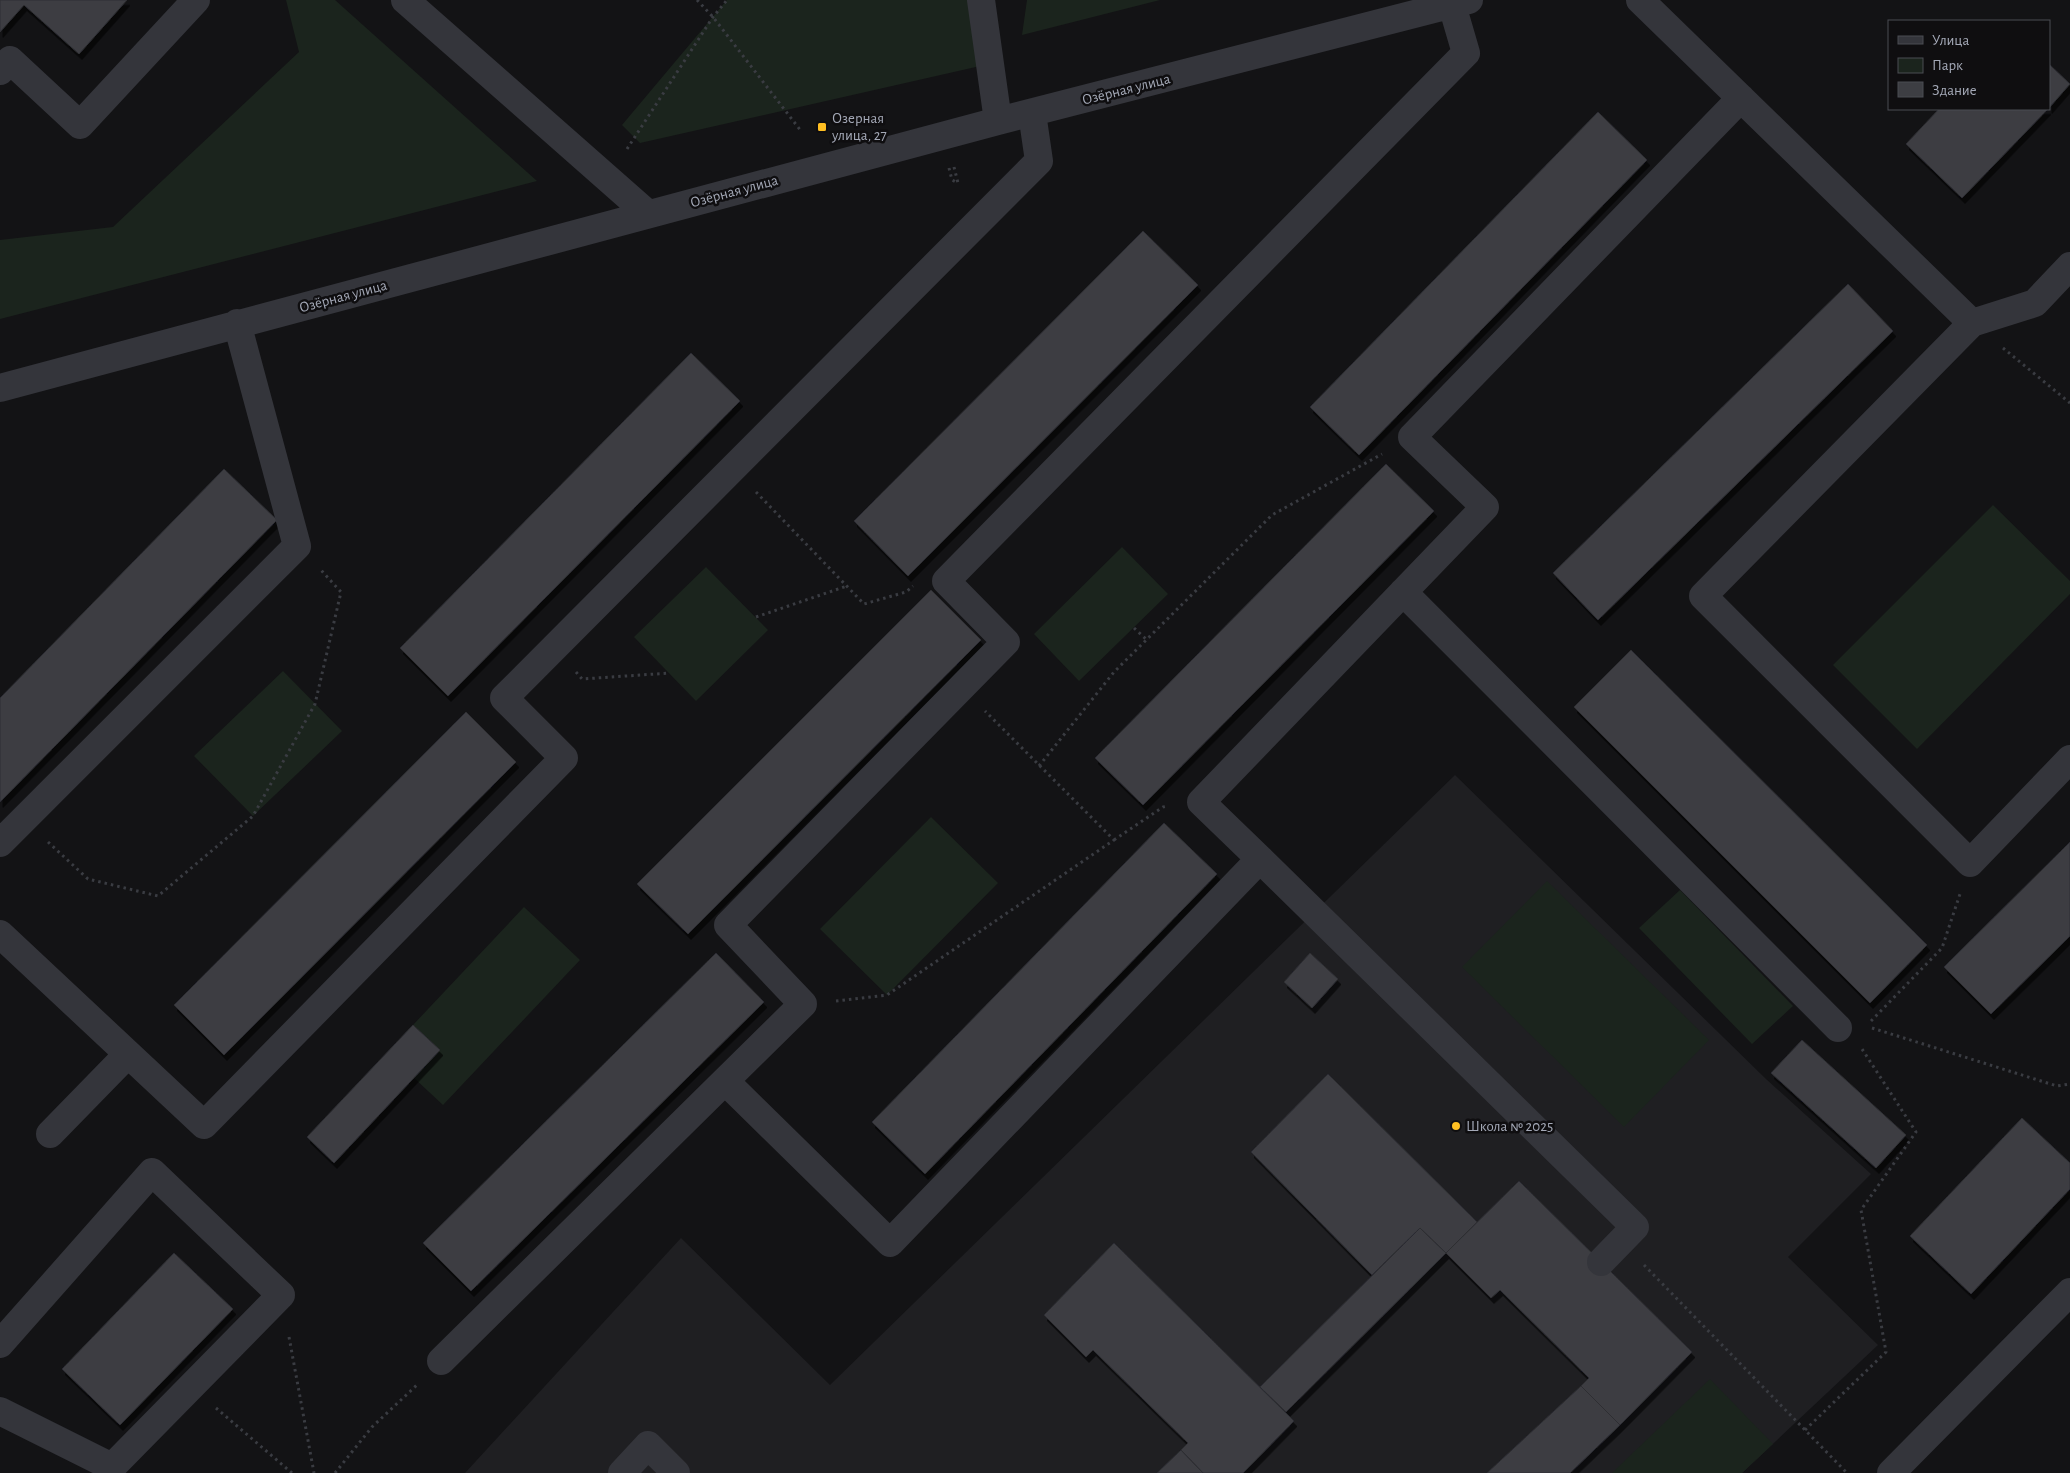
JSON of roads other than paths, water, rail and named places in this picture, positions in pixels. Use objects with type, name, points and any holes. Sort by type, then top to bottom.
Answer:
[{"type":"street","points":[[0,70],[10,60],[80,125],[196,0]]},
{"type":"street","points":[[404,0],[648,214]]},
{"type":"street","points":[[981,0],[998,121]]},
{"type":"street","points":[[1640,0],[1972,323]]},
{"type":"street","points":[[441,1361],[803,1004],[728,925],[1006,642],[946,581],[1466,53],[1461,2]]},
{"type":"street","name":"Озёрная улица","points":[[0,388],[237,323],[998,121],[1461,2]]},
{"type":"street","points":[[1600,1262],[1635,1227],[1201,802],[1485,507],[1412,437],[1741,98]]},
{"type":"street","points":[[0,934],[204,1125],[564,758],[504,698],[1039,161],[1032,113]]},
{"type":"street","points":[[2070,266],[2035,304],[1972,323],[1703,596],[1970,862],[2070,759]]},
{"type":"street","points":[[0,843],[298,546],[237,323]]},
{"type":"street","points":[[1403,592],[1838,1028]]},
{"type":"street","points":[[725,1081],[890,1243],[1260,858]]},
{"type":"street","points":[[50,1134],[128,1054]]},
{"type":"street","points":[[0,1344],[152,1172],[281,1295],[112,1467],[0,1411]]},
{"type":"street","points":[[1891,1473],[2070,1292]]},
{"type":"street","points":[[622,1473],[648,1445],[676,1473]]},
{"type":"place","name":"Озерная улица, 27","points":[[822,127]]},
{"type":"place","name":"Школа № 2025","points":[[1456,1126]]}]
